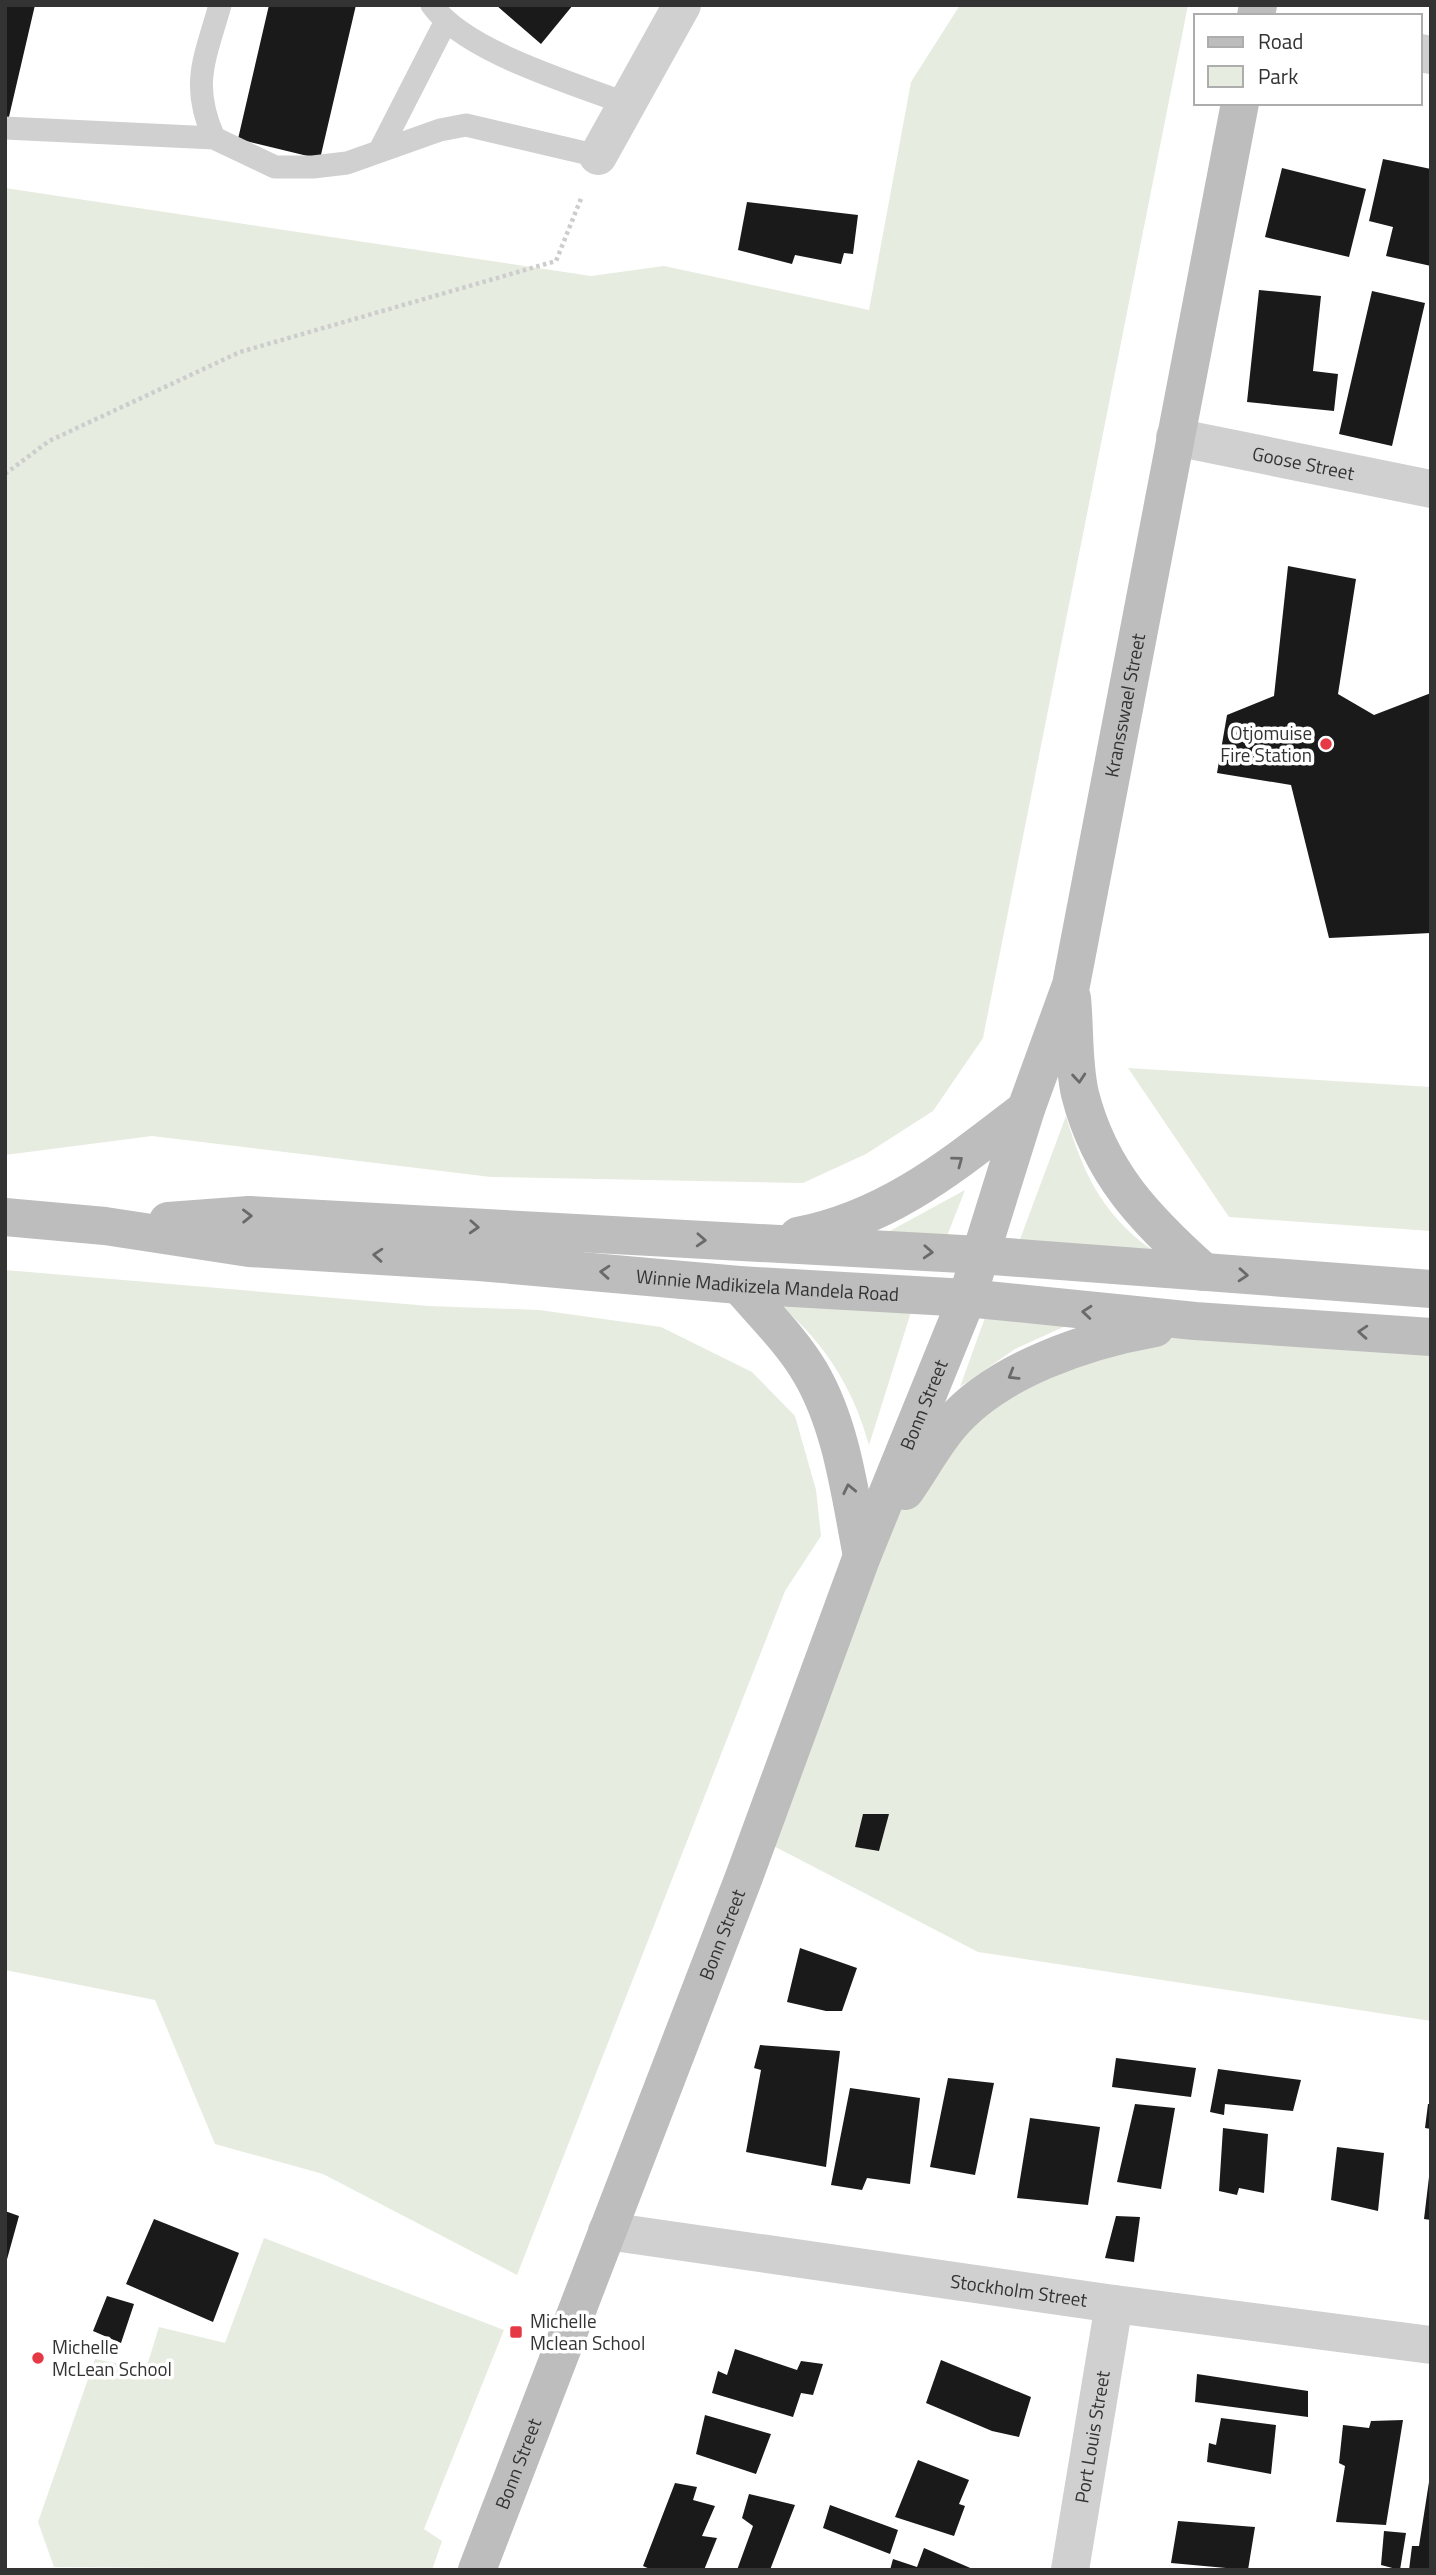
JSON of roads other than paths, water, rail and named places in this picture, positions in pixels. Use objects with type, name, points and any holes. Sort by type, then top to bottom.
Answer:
[{"type":"main road","name":"Kransswael Street","points":[[967,1298],[1026,1109],[1071,985],[1240,105]]},
{"type":"main road","points":[[1071,985],[1080,1094],[1109,1169],[1151,1224],[1204,1272]]},
{"type":"main road","points":[[761,1243],[814,1233],[871,1213],[908,1196],[1026,1109]]},
{"type":"main road","name":"Winnie Madikizela Mandela Road","points":[[105,1226],[249,1215],[980,1255],[1431,1289]]},
{"type":"main road","name":"Winnie Madikizela Mandela Road","points":[[5,1217],[105,1226],[249,1248],[480,1262],[739,1285],[967,1298],[1195,1321],[1431,1337]]},
{"type":"main road","points":[[739,1285],[793,1345],[811,1374],[832,1425],[862,1556]]},
{"type":"main road","name":"Bonn Street","points":[[477,2570],[744,1877],[862,1556],[967,1298]]},
{"type":"main road","points":[[862,1556],[951,1424],[984,1394],[1021,1370],[1103,1341],[1127,1333],[1195,1321]]},
{"type":"street","points":[[598,156],[682,5]]},
{"type":"street","name":"Goose Street","points":[[1175,437],[1431,489]]},
{"type":"street","name":"Stockholm Street","points":[[607,2231],[1114,2304],[1431,2345]]},
{"type":"street","name":"Port Louis Street","points":[[1070,2570],[1114,2304]]},
{"type":"lane","points":[[214,138],[202,110],[199,82],[220,5]]},
{"type":"lane","points":[[380,150],[439,13],[503,57],[627,104]]},
{"type":"lane","points":[[5,128],[214,138],[275,167],[313,167],[347,163],[440,130],[466,125],[598,156]]},
{"type":"place","name":"Otjomuise Fire Station","points":[[1326,744]]},
{"type":"place","name":"Michelle Mclean School","points":[[516,2332]]},
{"type":"place","name":"Michelle McLean School","points":[[38,2358]]}]
